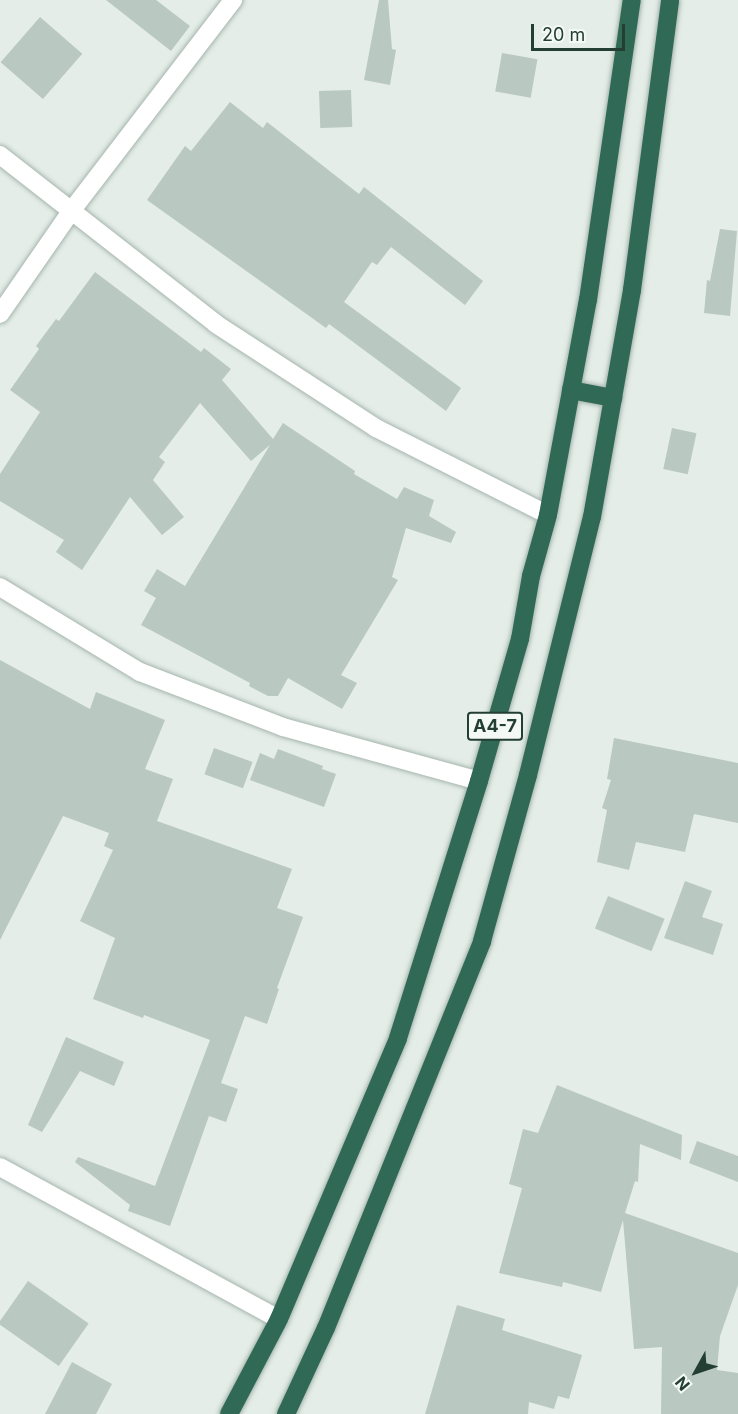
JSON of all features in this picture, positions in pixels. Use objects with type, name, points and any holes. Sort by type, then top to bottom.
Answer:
[{"type":"highway","name":"A4-7","points":[[229,1414],[279,1319],[398,1038],[479,782],[520,639],[531,576],[548,515],[589,288],[632,0]]},
{"type":"highway","name":"A4-7","points":[[286,1414],[326,1328],[482,940],[528,776],[592,517],[632,290],[670,0]]},
{"type":"highway","points":[[571,390],[613,398]]},
{"type":"street","points":[[0,314],[72,210],[232,0]]},
{"type":"street","points":[[0,154],[216,324],[376,428],[548,515]]},
{"type":"street","points":[[0,587],[140,672],[283,727],[479,782]]},
{"type":"street","points":[[0,1167],[279,1319]]},
{"type":"building","points":[[106,0],[156,0],[190,26],[171,51]]},
{"type":"building","points":[[379,0],[388,0],[392,49],[396,50],[390,85],[364,80]]},
{"type":"building","points":[[40,17],[82,54],[43,99],[1,62]]},
{"type":"building","points":[[502,53],[537,59],[531,98],[495,91]]},
{"type":"building","points":[[351,90],[352,127],[320,128],[319,91]]},
{"type":"building","points":[[230,102],[263,128],[267,122],[359,194],[364,187],[483,281],[465,305],[391,247],[377,265],[372,262],[344,302],[461,388],[446,411],[329,324],[326,328],[147,200],[185,146],[191,151]]},
{"type":"building","points":[[720,229],[737,231],[730,316],[704,313],[707,280],[710,281]]},
{"type":"building","points":[[95,272],[201,352],[204,348],[231,369],[222,380],[273,439],[283,423],[355,471],[354,474],[397,499],[404,487],[434,500],[429,516],[456,532],[451,543],[406,528],[392,577],[398,580],[341,675],[357,683],[342,709],[288,678],[278,696],[268,696],[249,686],[250,683],[141,625],[156,598],[144,591],[157,569],[185,586],[270,445],[251,461],[200,403],[159,457],[165,462],[153,480],[184,517],[162,535],[130,497],[82,570],[56,552],[64,540],[0,501],[0,474],[40,412],[10,390],[39,349],[36,346],[56,319],[59,321]]},
{"type":"building","points":[[672,428],[696,433],[688,474],[663,469]]},
{"type":"building","points":[[0,660],[90,709],[96,692],[165,720],[145,769],[173,779],[157,821],[292,869],[277,908],[303,917],[277,988],[279,989],[267,1024],[245,1016],[221,1083],[238,1089],[226,1122],[209,1116],[170,1226],[128,1211],[130,1205],[75,1162],[78,1157],[155,1186],[210,1040],[93,999],[115,938],[80,921],[113,850],[104,846],[109,833],[63,816],[0,940]]},
{"type":"building","points":[[614,738],[738,763],[738,823],[694,814],[685,852],[636,842],[629,870],[597,862],[607,810],[602,808],[611,780],[607,779]]},
{"type":"building","points":[[214,748],[253,762],[243,788],[204,774]]},
{"type":"building","points":[[278,749],[323,766],[322,769],[336,774],[324,807],[250,780],[260,753],[274,759]]},
{"type":"building","points":[[685,881],[712,891],[702,917],[723,924],[713,955],[664,938]]},
{"type":"building","points":[[608,896],[665,919],[651,951],[595,928]]},
{"type":"building","points":[[66,1037],[124,1062],[114,1086],[80,1071],[42,1132],[28,1125]]},
{"type":"building","points":[[557,1085],[682,1135],[681,1160],[640,1144],[638,1182],[635,1181],[625,1213],[738,1253],[738,1285],[720,1336],[717,1370],[738,1373],[738,1414],[661,1414],[662,1347],[634,1349],[623,1220],[601,1292],[563,1282],[562,1287],[499,1273],[522,1188],[509,1184],[523,1129],[538,1133]]},
{"type":"building","points":[[697,1141],[738,1156],[738,1182],[689,1163]]},
{"type":"building","points":[[28,1281],[89,1323],[59,1366],[0,1325],[0,1321]]},
{"type":"building","points":[[457,1305],[505,1319],[502,1330],[582,1355],[569,1399],[558,1396],[554,1409],[529,1402],[528,1414],[425,1414]]},
{"type":"building","points":[[72,1362],[112,1384],[96,1414],[45,1414]]}]
